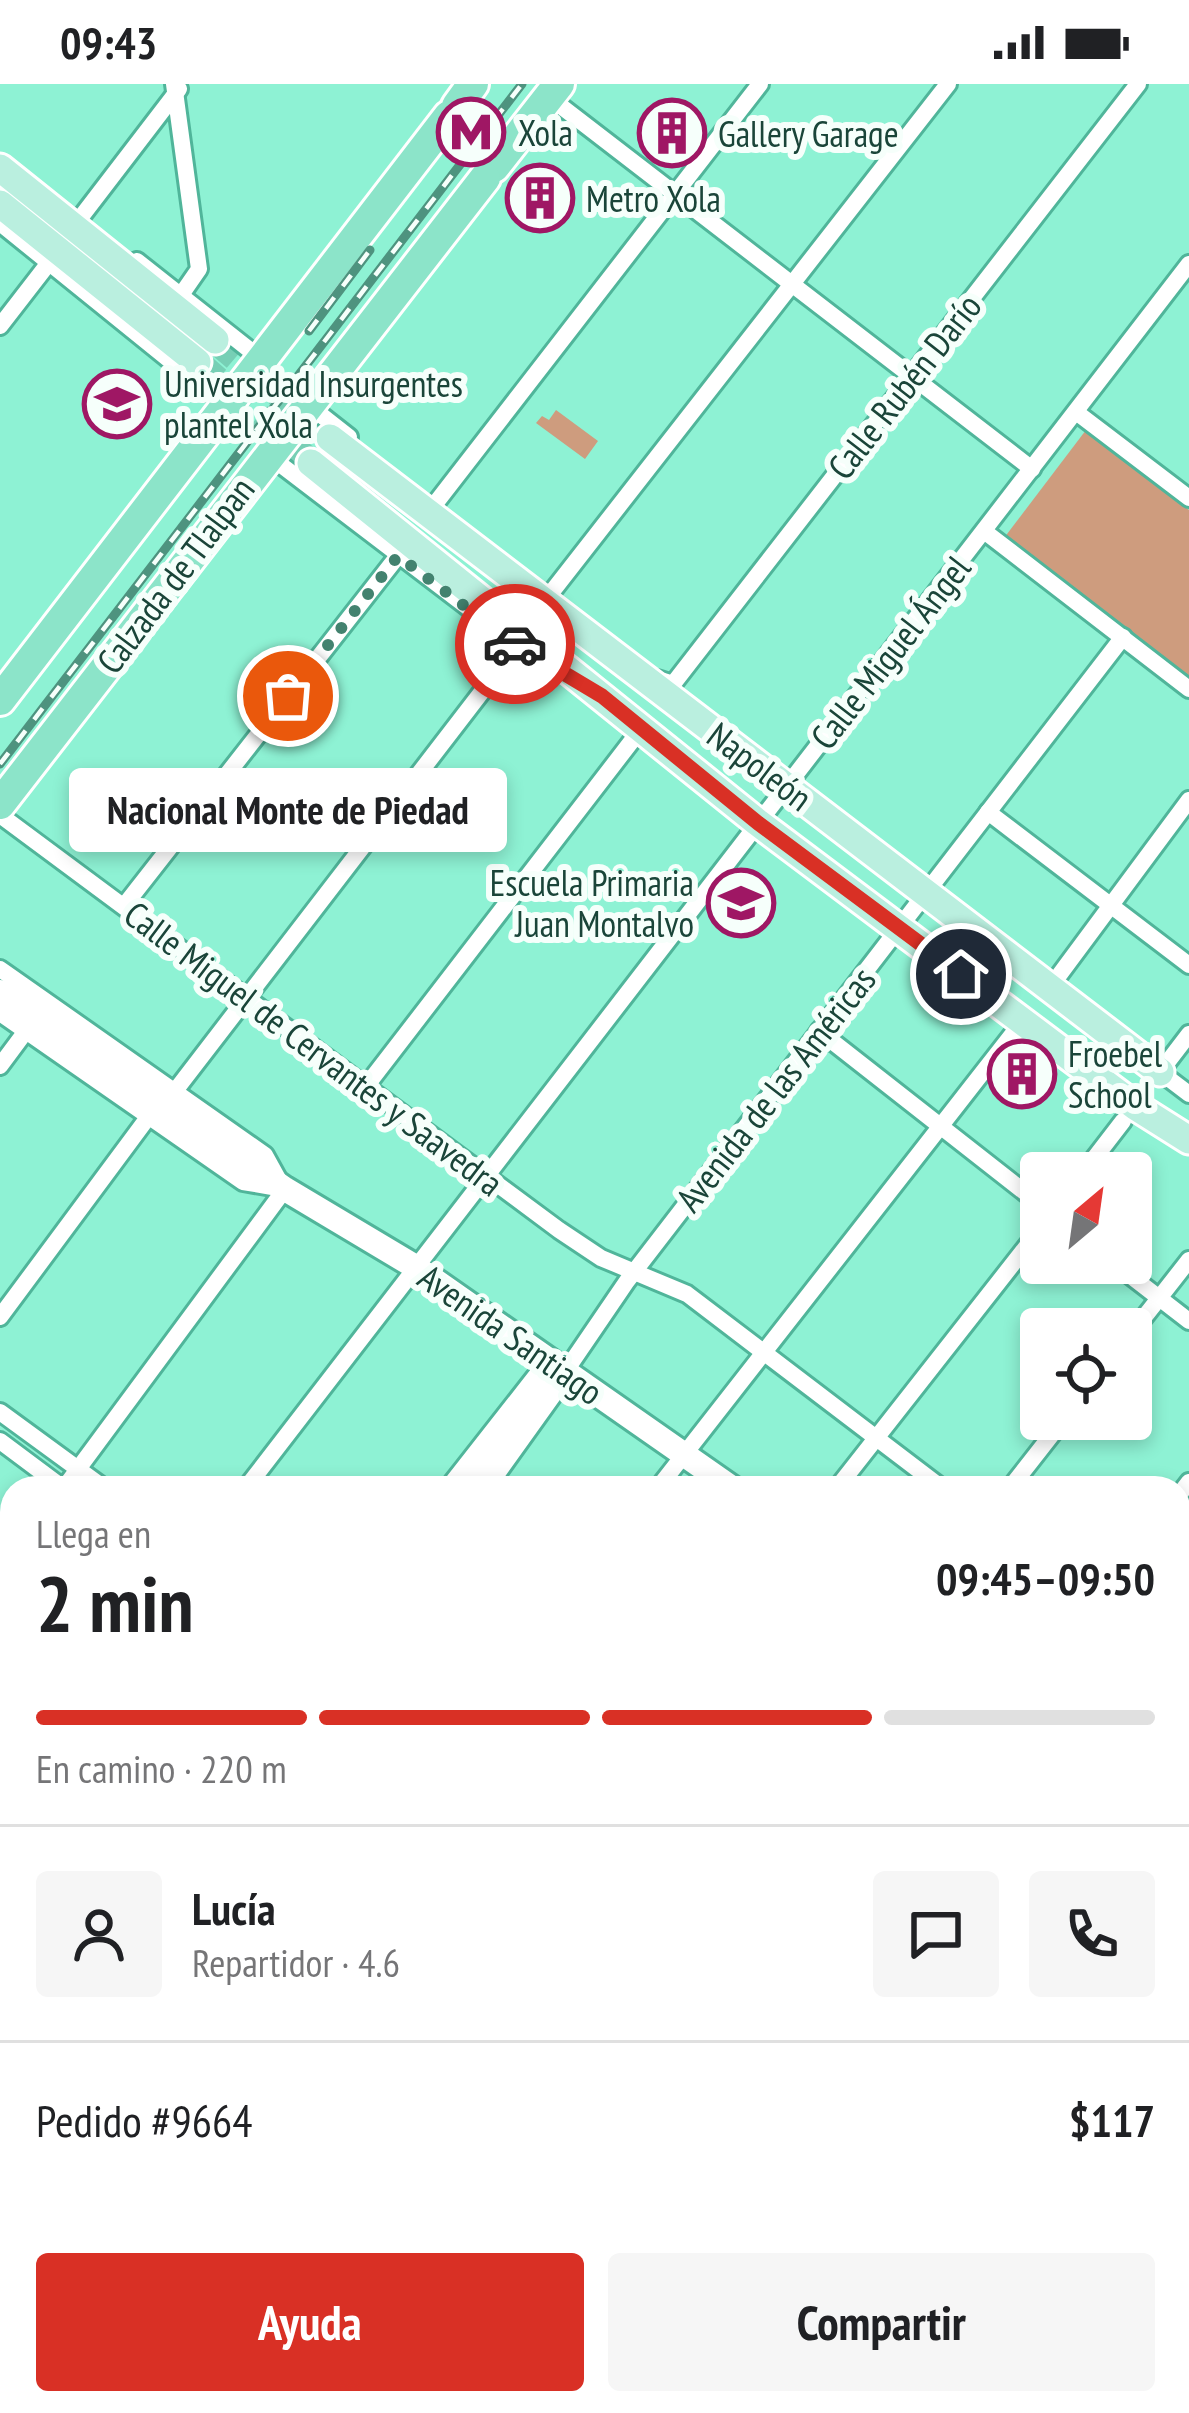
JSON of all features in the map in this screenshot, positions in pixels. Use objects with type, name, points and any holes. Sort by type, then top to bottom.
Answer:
[{"type":"highway","name":"Calzada de Tlalpan","points":[[0,804],[267,454],[554,91]]},
{"type":"highway","name":"Calzada de Tlalpan","points":[[0,700],[460,102]]},
{"type":"main road","points":[[0,168],[206,351],[0,204]]},
{"type":"main road","name":"Napoleón","points":[[330,438],[1160,1072]]},
{"type":"main road","name":"Napoleón","points":[[311,463],[758,823],[1022,1022],[1189,1140]]},
{"type":"street","points":[[435,504],[760,84]]},
{"type":"street","points":[[307,404],[551,593],[948,84]]},
{"type":"street","name":"Calle Rubén Darío","points":[[551,593],[669,687],[1138,84]]},
{"type":"street","points":[[81,217],[177,87]]},
{"type":"street","points":[[177,87],[199,269],[181,295]]},
{"type":"street","points":[[554,91],[675,194],[1032,469]]},
{"type":"street","points":[[0,152],[261,358]]},
{"type":"street","points":[[0,224],[225,405]]},
{"type":"street","name":"Calle Miguel Ángel","points":[[255,1476],[1189,263]]},
{"type":"street","points":[[0,326],[48,264]]},
{"type":"street","points":[[1076,412],[1189,499]]},
{"type":"street","name":"Napoleón","points":[[267,454],[518,646],[602,696]]},
{"type":"street","points":[[984,531],[1189,688]]},
{"type":"street","points":[[124,906],[398,556]]},
{"type":"street","name":"Avenida de las Américas","points":[[558,1368],[1123,637]]},
{"type":"street","points":[[175,1091],[518,646]]},
{"type":"street","points":[[367,1085],[641,729]]},
{"type":"street","points":[[1060,974],[1189,800]]},
{"type":"street","points":[[988,812],[1189,965]]},
{"type":"street","name":"Calle Miguel de Cervantes y Saavedra","points":[[0,814],[601,1258],[687,1294],[926,1476]]},
{"type":"street","name":"Avenida Santiago","points":[[0,969],[265,1155],[285,1190]]},
{"type":"street","name":"Avenida Santiago","points":[[0,992],[285,1190],[414,1266],[715,1476]]},
{"type":"street","name":"Avenida Santiago","points":[[0,1013],[243,1182],[285,1190]]},
{"type":"street","points":[[667,1476],[1022,1022]]},
{"type":"street","points":[[0,1066],[26,1031]]},
{"type":"street","points":[[819,1031],[1020,1189]]},
{"type":"street","points":[[1160,1072],[1189,1034]]},
{"type":"street","name":"Napoleón","points":[[1160,1072],[1189,1094]]},
{"type":"street","points":[[0,1318],[149,1116]]},
{"type":"street","points":[[1100,1152],[1124,1121]]},
{"type":"street","points":[[73,1476],[285,1190]]},
{"type":"street","points":[[847,1476],[1020,1255]]},
{"type":"street","points":[[1151,1308],[1189,1260]]},
{"type":"street","points":[[1141,1284],[1189,1321]]},
{"type":"street","points":[[464,1476],[558,1368]]},
{"type":"street","points":[[490,1476],[558,1368]]},
{"type":"street","points":[[0,1412],[89,1476]]},
{"type":"street","points":[[1019,1476],[1048,1440]]},
{"type":"street","points":[[0,1441],[47,1476]]},
{"type":"shaded area","points":[[556,410],[598,441],[585,459],[536,423],[542,416],[549,420]]},
{"type":"shaded area","points":[[1086,430],[1189,510],[1189,682],[1001,542]]},
{"type":"tunnel","points":[[215,340],[330,438]]},
{"type":"tunnel","points":[[197,362],[311,463]]},
{"type":"railway","points":[[0,764],[522,84]]},
{"type":"railway","points":[[309,331],[370,250]]},
{"type":"way so far","points":[[288,696],[398,556],[515,644]]},
{"type":"place","name":"Xola","points":[[471,132]]},
{"type":"place","name":"Gallery Garage","points":[[672,133]]},
{"type":"place","name":"Metro Xola","points":[[540,198]]},
{"type":"place","name":"Universidad Insurgentes plantel Xola","points":[[117,404]]},
{"type":"place","name":"Nacional Monte de Piedad","points":[[288,696]]},
{"type":"place","name":"Escuela Primaria Juan Montalvo","points":[[741,903]]},
{"type":"place","name":"Froebel School","points":[[1022,1074]]},
{"type":"route","points":[[515,644],[602,696],[758,823],[961,974]]}]
